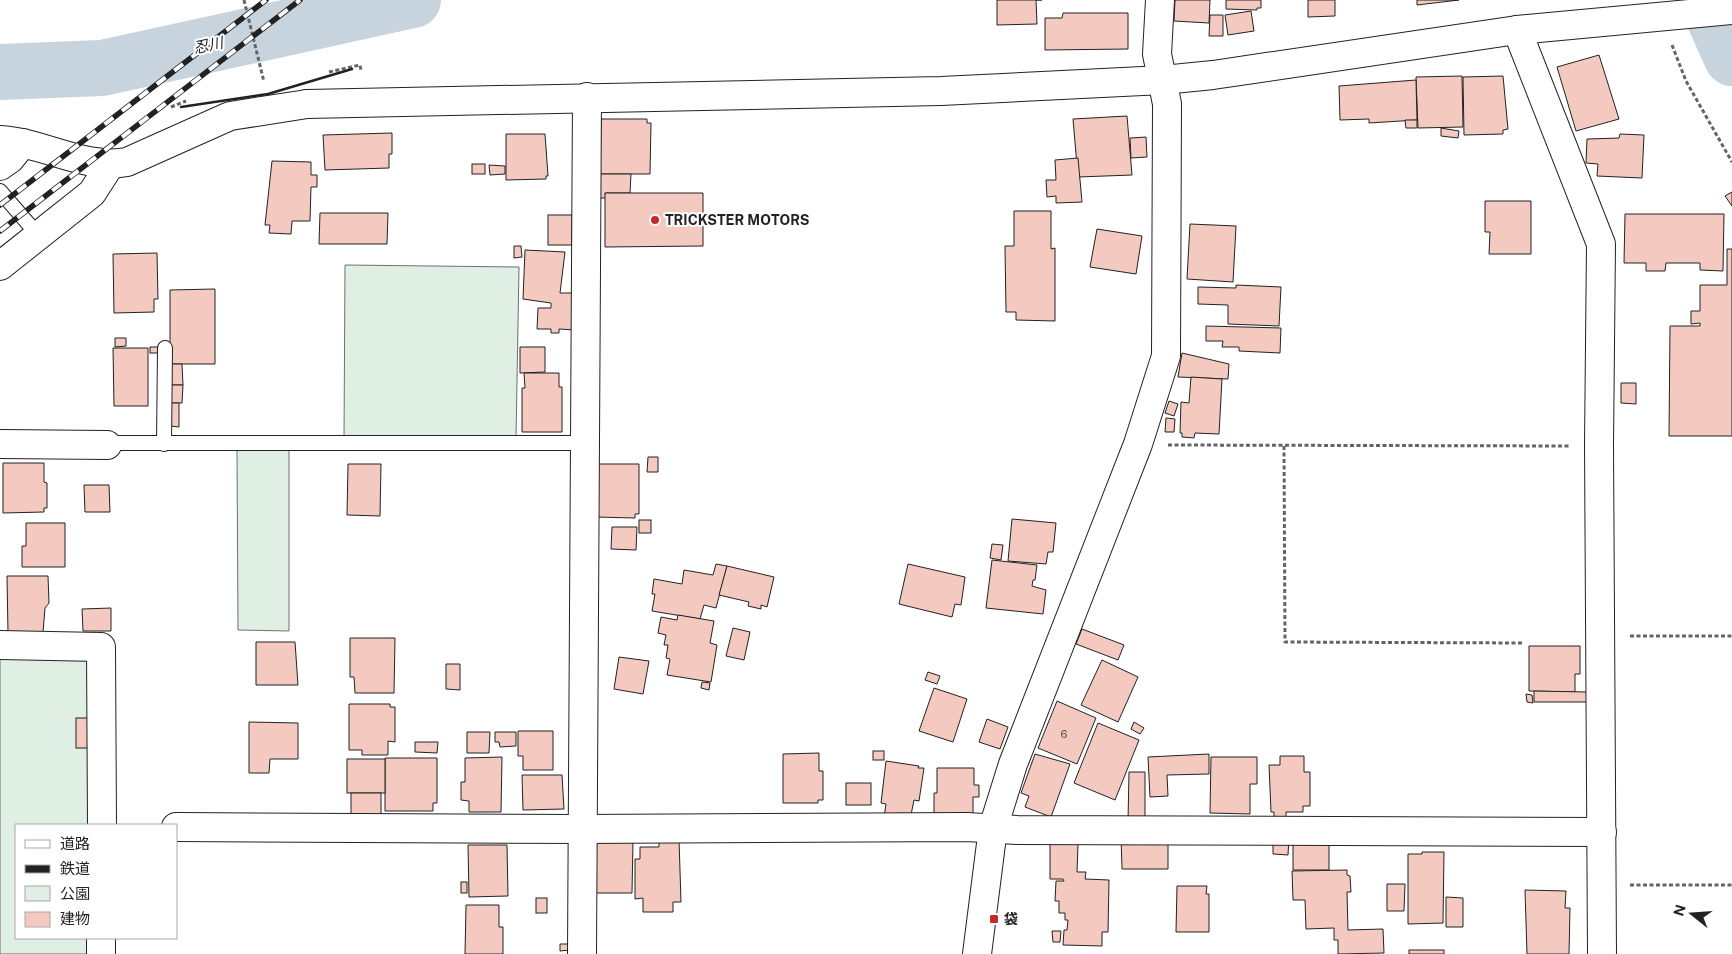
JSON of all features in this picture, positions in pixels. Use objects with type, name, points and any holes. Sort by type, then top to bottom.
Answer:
[{"type":"street","points":[[977,954],[993,828],[1013,764],[1138,444],[1166,356],[1167,104],[1157,54],[1160,0]]},
{"type":"street","points":[[0,166],[10,158],[11,141],[110,165],[127,162],[230,116],[307,104],[942,91],[1163,80],[1517,30],[1732,10]]},
{"type":"street","points":[[1517,30],[1601,244],[1599,446],[1602,954]]},
{"type":"street","points":[[582,954],[581,829],[587,97]]},
{"type":"street","points":[[0,266],[92,193],[110,165]]},
{"type":"street","points":[[0,444],[107,446]]},
{"type":"street","points":[[0,645],[100,647],[102,824]]},
{"type":"street","points":[[178,828],[993,828],[1017,830],[1602,832]]},
{"type":"street","points":[[101,939],[101,954]]},
{"type":"lane","points":[[0,191],[38,235]]},
{"type":"lane","points":[[164,444],[165,348]]},
{"type":"lane","points":[[107,446],[118,443],[584,442]]},
{"type":"path","points":[[244,0],[264,85]]},
{"type":"path","points":[[1672,16],[1686,81],[1732,162]]},
{"type":"path","points":[[1138,444],[1599,446]]},
{"type":"path","points":[[1284,446],[1285,642],[1522,643]]},
{"type":"path","points":[[1601,636],[1732,636]]},
{"type":"path","points":[[1602,885],[1732,885]]},
{"type":"green space","points":[[345,265],[519,267],[516,438],[344,438]]},
{"type":"green space","points":[[237,449],[289,449],[289,631],[238,630]]},
{"type":"green space","points":[[82,653],[92,663],[91,824],[15,824],[15,939],[91,939],[91,954],[0,954],[0,654]]},
{"type":"building","points":[[997,0],[1036,0],[1037,24],[997,25]]},
{"type":"building","points":[[1175,0],[1210,0],[1209,23],[1174,21]]},
{"type":"building","points":[[1226,0],[1261,0],[1261,8],[1257,8],[1257,10],[1226,9]]},
{"type":"building","points":[[1308,0],[1335,0],[1335,16],[1308,17]]},
{"type":"building","points":[[1417,0],[1459,0],[1417,5]]},
{"type":"building","points":[[1251,11],[1254,31],[1228,35],[1225,15]]},
{"type":"building","points":[[1063,13],[1128,13],[1128,49],[1045,50],[1045,18],[1062,18]]},
{"type":"building","points":[[1210,15],[1223,15],[1223,36],[1209,36]]},
{"type":"building","points":[[1599,55],[1619,119],[1576,131],[1557,67]]},
{"type":"building","points":[[1462,76],[1463,127],[1418,128],[1416,77]]},
{"type":"building","points":[[1503,76],[1508,129],[1503,130],[1503,134],[1464,135],[1463,77]]},
{"type":"building","points":[[1416,80],[1417,120],[1369,123],[1369,119],[1340,120],[1339,86]]},
{"type":"building","points":[[1127,116],[1132,175],[1078,177],[1073,119]]},
{"type":"building","points":[[601,119],[647,119],[647,123],[651,123],[650,174],[600,174]]},
{"type":"building","points":[[1405,120],[1417,120],[1417,128],[1406,128]]},
{"type":"building","points":[[1441,128],[1459,131],[1458,138],[1441,136]]},
{"type":"building","points":[[392,133],[392,154],[389,154],[389,168],[325,170],[323,135]]},
{"type":"building","points":[[506,134],[545,134],[548,176],[546,176],[546,179],[506,180]]},
{"type":"building","points":[[1620,134],[1644,135],[1642,178],[1597,176],[1598,164],[1586,163],[1587,139],[1619,138]]},
{"type":"building","points":[[1146,137],[1147,157],[1131,158],[1130,138]]},
{"type":"building","points":[[1078,158],[1082,202],[1056,203],[1056,196],[1047,197],[1046,180],[1056,180],[1055,160]]},
{"type":"building","points":[[272,161],[311,162],[311,175],[317,175],[317,187],[311,187],[310,221],[292,221],[291,234],[269,233],[270,225],[265,225]]},
{"type":"building","points":[[472,164],[485,164],[485,174],[472,174]]},
{"type":"building","points":[[489,165],[505,166],[505,174],[490,175]]},
{"type":"building","points":[[597,174],[631,174],[630,193],[605,193],[606,198],[596,198]]},
{"type":"building","points":[[1732,192],[1732,206],[1725,196]]},
{"type":"building","points":[[605,193],[703,193],[703,246],[605,247]]},
{"type":"building","points":[[1485,201],[1531,201],[1531,254],[1489,254],[1490,232],[1485,232]]},
{"type":"building","points":[[1014,211],[1051,211],[1051,249],[1055,248],[1055,321],[1016,320],[1016,312],[1006,312],[1005,246],[1014,246]]},
{"type":"building","points":[[320,213],[388,213],[387,244],[319,244]]},
{"type":"building","points":[[1625,214],[1724,214],[1723,271],[1700,270],[1700,263],[1666,263],[1665,271],[1646,271],[1646,263],[1624,263]]},
{"type":"building","points":[[548,215],[572,215],[572,245],[548,245]]},
{"type":"building","points":[[1190,224],[1236,226],[1233,282],[1187,279]]},
{"type":"building","points":[[1097,229],[1142,236],[1136,274],[1090,267]]},
{"type":"building","points":[[514,246],[521,246],[522,257],[514,258]]},
{"type":"building","points":[[1727,249],[1732,249],[1732,436],[1669,436],[1670,326],[1700,326],[1700,323],[1691,324],[1691,311],[1700,311],[1700,285],[1727,285]]},
{"type":"building","points":[[525,250],[565,252],[560,293],[577,293],[575,330],[559,329],[559,333],[551,333],[551,329],[537,329],[538,308],[551,308],[551,303],[523,299]]},
{"type":"building","points":[[157,253],[158,299],[154,299],[154,312],[114,313],[113,254]]},
{"type":"building","points":[[1236,285],[1281,287],[1279,326],[1228,324],[1228,305],[1198,304],[1198,287],[1236,288]]},
{"type":"building","points":[[215,289],[215,364],[170,364],[170,290]]},
{"type":"building","points":[[1206,326],[1281,328],[1280,353],[1239,351],[1239,347],[1222,347],[1223,341],[1206,341]]},
{"type":"building","points":[[115,338],[126,338],[126,346],[115,347]]},
{"type":"building","points":[[150,347],[158,347],[158,353],[150,353]]},
{"type":"building","points":[[520,347],[545,347],[545,372],[520,373]]},
{"type":"building","points":[[113,348],[148,348],[148,406],[114,406]]},
{"type":"building","points":[[1182,353],[1229,364],[1228,379],[1178,377]]},
{"type":"building","points":[[170,364],[182,364],[183,385],[170,385]]},
{"type":"building","points":[[524,373],[559,373],[559,387],[562,387],[562,432],[522,432],[522,388],[525,388]]},
{"type":"building","points":[[1191,377],[1222,379],[1219,434],[1195,433],[1194,438],[1182,437],[1182,433],[1180,433],[1181,402],[1189,403]]},
{"type":"building","points":[[1621,383],[1636,383],[1636,404],[1621,403]]},
{"type":"building","points":[[170,385],[183,385],[182,403],[170,403]]},
{"type":"building","points":[[1169,401],[1178,404],[1174,416],[1165,413]]},
{"type":"building","points":[[170,403],[179,403],[179,427],[170,426]]},
{"type":"building","points":[[1166,418],[1175,419],[1174,432],[1165,432]]},
{"type":"building","points":[[648,457],[658,457],[658,472],[647,472]]},
{"type":"building","points":[[3,463],[44,463],[44,482],[47,483],[47,508],[44,508],[44,512],[3,513]]},
{"type":"building","points":[[348,464],[381,464],[380,516],[347,515]]},
{"type":"building","points":[[597,464],[639,464],[639,514],[635,514],[635,518],[596,517]]},
{"type":"building","points":[[84,485],[109,485],[110,512],[85,512]]},
{"type":"building","points":[[1012,519],[1056,523],[1053,552],[1048,552],[1046,564],[1008,561]]},
{"type":"building","points":[[639,520],[651,520],[651,533],[639,533]]},
{"type":"building","points":[[26,523],[65,523],[65,567],[22,567],[22,546],[26,546]]},
{"type":"building","points":[[612,527],[637,527],[636,550],[611,549]]},
{"type":"building","points":[[992,544],[1003,545],[1001,560],[990,558]]},
{"type":"building","points":[[992,560],[1037,565],[1035,580],[1033,580],[1032,586],[1046,590],[1043,614],[986,608]]},
{"type":"building","points":[[716,564],[727,566],[716,608],[704,605],[700,619],[652,611],[655,594],[652,594],[654,579],[682,584],[684,570],[713,575]]},
{"type":"building","points":[[908,564],[965,577],[961,605],[955,604],[952,617],[899,604]]},
{"type":"building","points":[[727,566],[774,577],[767,607],[761,605],[761,609],[748,606],[749,602],[719,595]]},
{"type":"building","points":[[7,576],[48,576],[49,603],[45,608],[43,632],[8,633]]},
{"type":"building","points":[[111,608],[111,631],[83,631],[82,609]]},
{"type":"building","points":[[678,615],[714,621],[710,643],[717,645],[711,682],[667,675],[670,659],[666,658],[668,645],[664,645],[666,635],[658,633],[661,617],[677,620]]},
{"type":"building","points":[[733,628],[750,632],[744,660],[726,656]]},
{"type":"building","points":[[1082,629],[1124,645],[1118,660],[1076,644]]},
{"type":"building","points":[[350,638],[395,638],[394,693],[355,693],[354,677],[350,677]]},
{"type":"building","points":[[256,642],[295,642],[298,685],[256,685]]},
{"type":"building","points":[[1529,646],[1580,646],[1580,674],[1575,674],[1575,692],[1529,691]]},
{"type":"building","points":[[619,657],[649,661],[643,694],[614,689]]},
{"type":"building","points":[[1102,660],[1138,677],[1118,722],[1081,705]]},
{"type":"building","points":[[446,664],[460,664],[460,690],[446,689]]},
{"type":"building","points":[[928,672],[940,676],[937,684],[925,680]]},
{"type":"building","points":[[702,682],[710,683],[709,690],[701,688]]},
{"type":"building","points":[[934,688],[967,699],[953,742],[919,731]]},
{"type":"building","points":[[1534,691],[1589,692],[1589,702],[1534,702]]},
{"type":"building","points":[[1526,694],[1532,695],[1533,703],[1527,702]]},
{"type":"building","points":[[1057,701],[1096,718],[1077,764],[1038,748]]},
{"type":"building","points":[[349,704],[390,704],[390,707],[395,707],[395,742],[388,741],[388,755],[362,755],[362,750],[349,750]]},
{"type":"building","points":[[76,718],[91,718],[91,748],[76,748]]},
{"type":"building","points":[[987,719],[1008,727],[1000,749],[979,742]]},
{"type":"building","points":[[249,722],[298,723],[298,759],[270,759],[269,773],[249,773]]},
{"type":"building","points":[[1134,722],[1144,728],[1140,734],[1131,729]]},
{"type":"building","points":[[1098,723],[1139,740],[1115,800],[1074,783]]},
{"type":"building","points":[[518,731],[553,731],[553,770],[523,770],[523,756],[518,756]]},
{"type":"building","points":[[467,732],[490,732],[489,753],[467,753]]},
{"type":"building","points":[[495,732],[516,732],[516,746],[500,747],[499,742],[495,742]]},
{"type":"building","points":[[415,742],[438,742],[437,753],[415,752]]},
{"type":"building","points":[[873,751],[884,751],[884,760],[873,760]]},
{"type":"building","points":[[819,753],[819,771],[823,771],[823,800],[818,800],[818,803],[783,803],[783,754]]},
{"type":"building","points":[[1035,754],[1070,764],[1051,817],[1025,807],[1029,796],[1021,793]]},
{"type":"building","points":[[1209,754],[1209,774],[1167,775],[1168,796],[1150,797],[1148,757]]},
{"type":"building","points":[[1280,756],[1304,756],[1304,772],[1310,772],[1310,806],[1303,806],[1303,812],[1286,812],[1286,819],[1274,818],[1274,812],[1271,812],[1269,765],[1280,765]]},
{"type":"building","points":[[502,757],[501,812],[469,812],[469,801],[461,800],[461,782],[465,782],[465,758]]},
{"type":"building","points":[[1211,757],[1257,757],[1257,784],[1250,784],[1250,814],[1210,813]]},
{"type":"building","points":[[385,758],[437,758],[437,803],[433,803],[433,811],[385,811]]},
{"type":"building","points":[[347,759],[385,759],[385,793],[347,793]]},
{"type":"building","points":[[886,761],[924,768],[919,801],[914,800],[911,815],[898,813],[897,820],[884,818],[886,804],[881,803]]},
{"type":"building","points":[[937,768],[974,768],[974,785],[979,785],[979,797],[973,797],[973,815],[934,815],[934,793],[937,793]]},
{"type":"building","points":[[1129,772],[1145,772],[1145,821],[1128,821]]},
{"type":"building","points":[[522,775],[562,775],[564,809],[523,810]]},
{"type":"building","points":[[846,783],[871,783],[871,805],[846,805]]},
{"type":"building","points":[[351,793],[381,793],[381,817],[351,817]]},
{"type":"building","points":[[1168,835],[1168,869],[1122,869],[1121,838]]},
{"type":"building","points":[[1273,837],[1289,837],[1288,855],[1273,854]]},
{"type":"building","points":[[659,838],[679,839],[681,902],[673,902],[673,912],[643,912],[643,898],[635,899],[635,859],[640,859],[640,847],[659,847]]},
{"type":"building","points":[[1329,840],[1329,870],[1293,870],[1293,841]]},
{"type":"building","points":[[593,841],[633,841],[632,893],[593,893]]},
{"type":"building","points":[[1050,844],[1078,844],[1077,872],[1086,872],[1085,879],[1109,880],[1108,932],[1102,932],[1102,946],[1063,945],[1064,930],[1067,930],[1068,920],[1065,920],[1065,913],[1059,913],[1059,901],[1055,901],[1056,881],[1064,881],[1063,879],[1050,879]]},
{"type":"building","points":[[468,845],[507,845],[508,896],[469,897]]},
{"type":"building","points":[[1422,852],[1444,852],[1443,923],[1408,924],[1408,854],[1422,854]]},
{"type":"building","points":[[1347,870],[1347,875],[1350,876],[1351,892],[1347,892],[1348,930],[1383,929],[1384,953],[1338,954],[1338,940],[1334,940],[1334,928],[1306,929],[1305,900],[1293,900],[1292,871]]},
{"type":"building","points":[[461,882],[467,882],[467,893],[461,893]]},
{"type":"building","points":[[1387,884],[1405,884],[1404,911],[1387,911]]},
{"type":"building","points":[[1177,886],[1207,886],[1206,894],[1209,894],[1209,932],[1176,932]]},
{"type":"building","points":[[1525,890],[1566,891],[1565,908],[1570,908],[1569,954],[1527,954]]},
{"type":"building","points":[[1446,897],[1463,898],[1463,927],[1446,927]]},
{"type":"building","points":[[536,898],[547,898],[547,913],[536,913]]},
{"type":"building","points":[[466,905],[499,905],[499,927],[503,927],[503,954],[465,954]]},
{"type":"building","points":[[1052,931],[1061,931],[1060,942],[1053,942]]},
{"type":"building","points":[[560,944],[570,944],[570,950],[560,951]]},
{"type":"building","points":[[1409,950],[1444,950],[1444,954],[1409,954]]},
{"type":"waterway","name":"忍川","points":[[0,72],[102,68],[413,0]]},
{"type":"waterway","points":[[1706,0],[1732,58]]},
{"type":"railway","points":[[0,205],[266,0]]},
{"type":"railway","points":[[0,231],[300,0]]},
{"type":"wall","points":[[181,107],[268,94],[352,69]]},
{"type":"place","name":"TRICKSTER MOTORS","points":[[655,220]]},
{"type":"place","name":"袋","points":[[994,919]]}]
